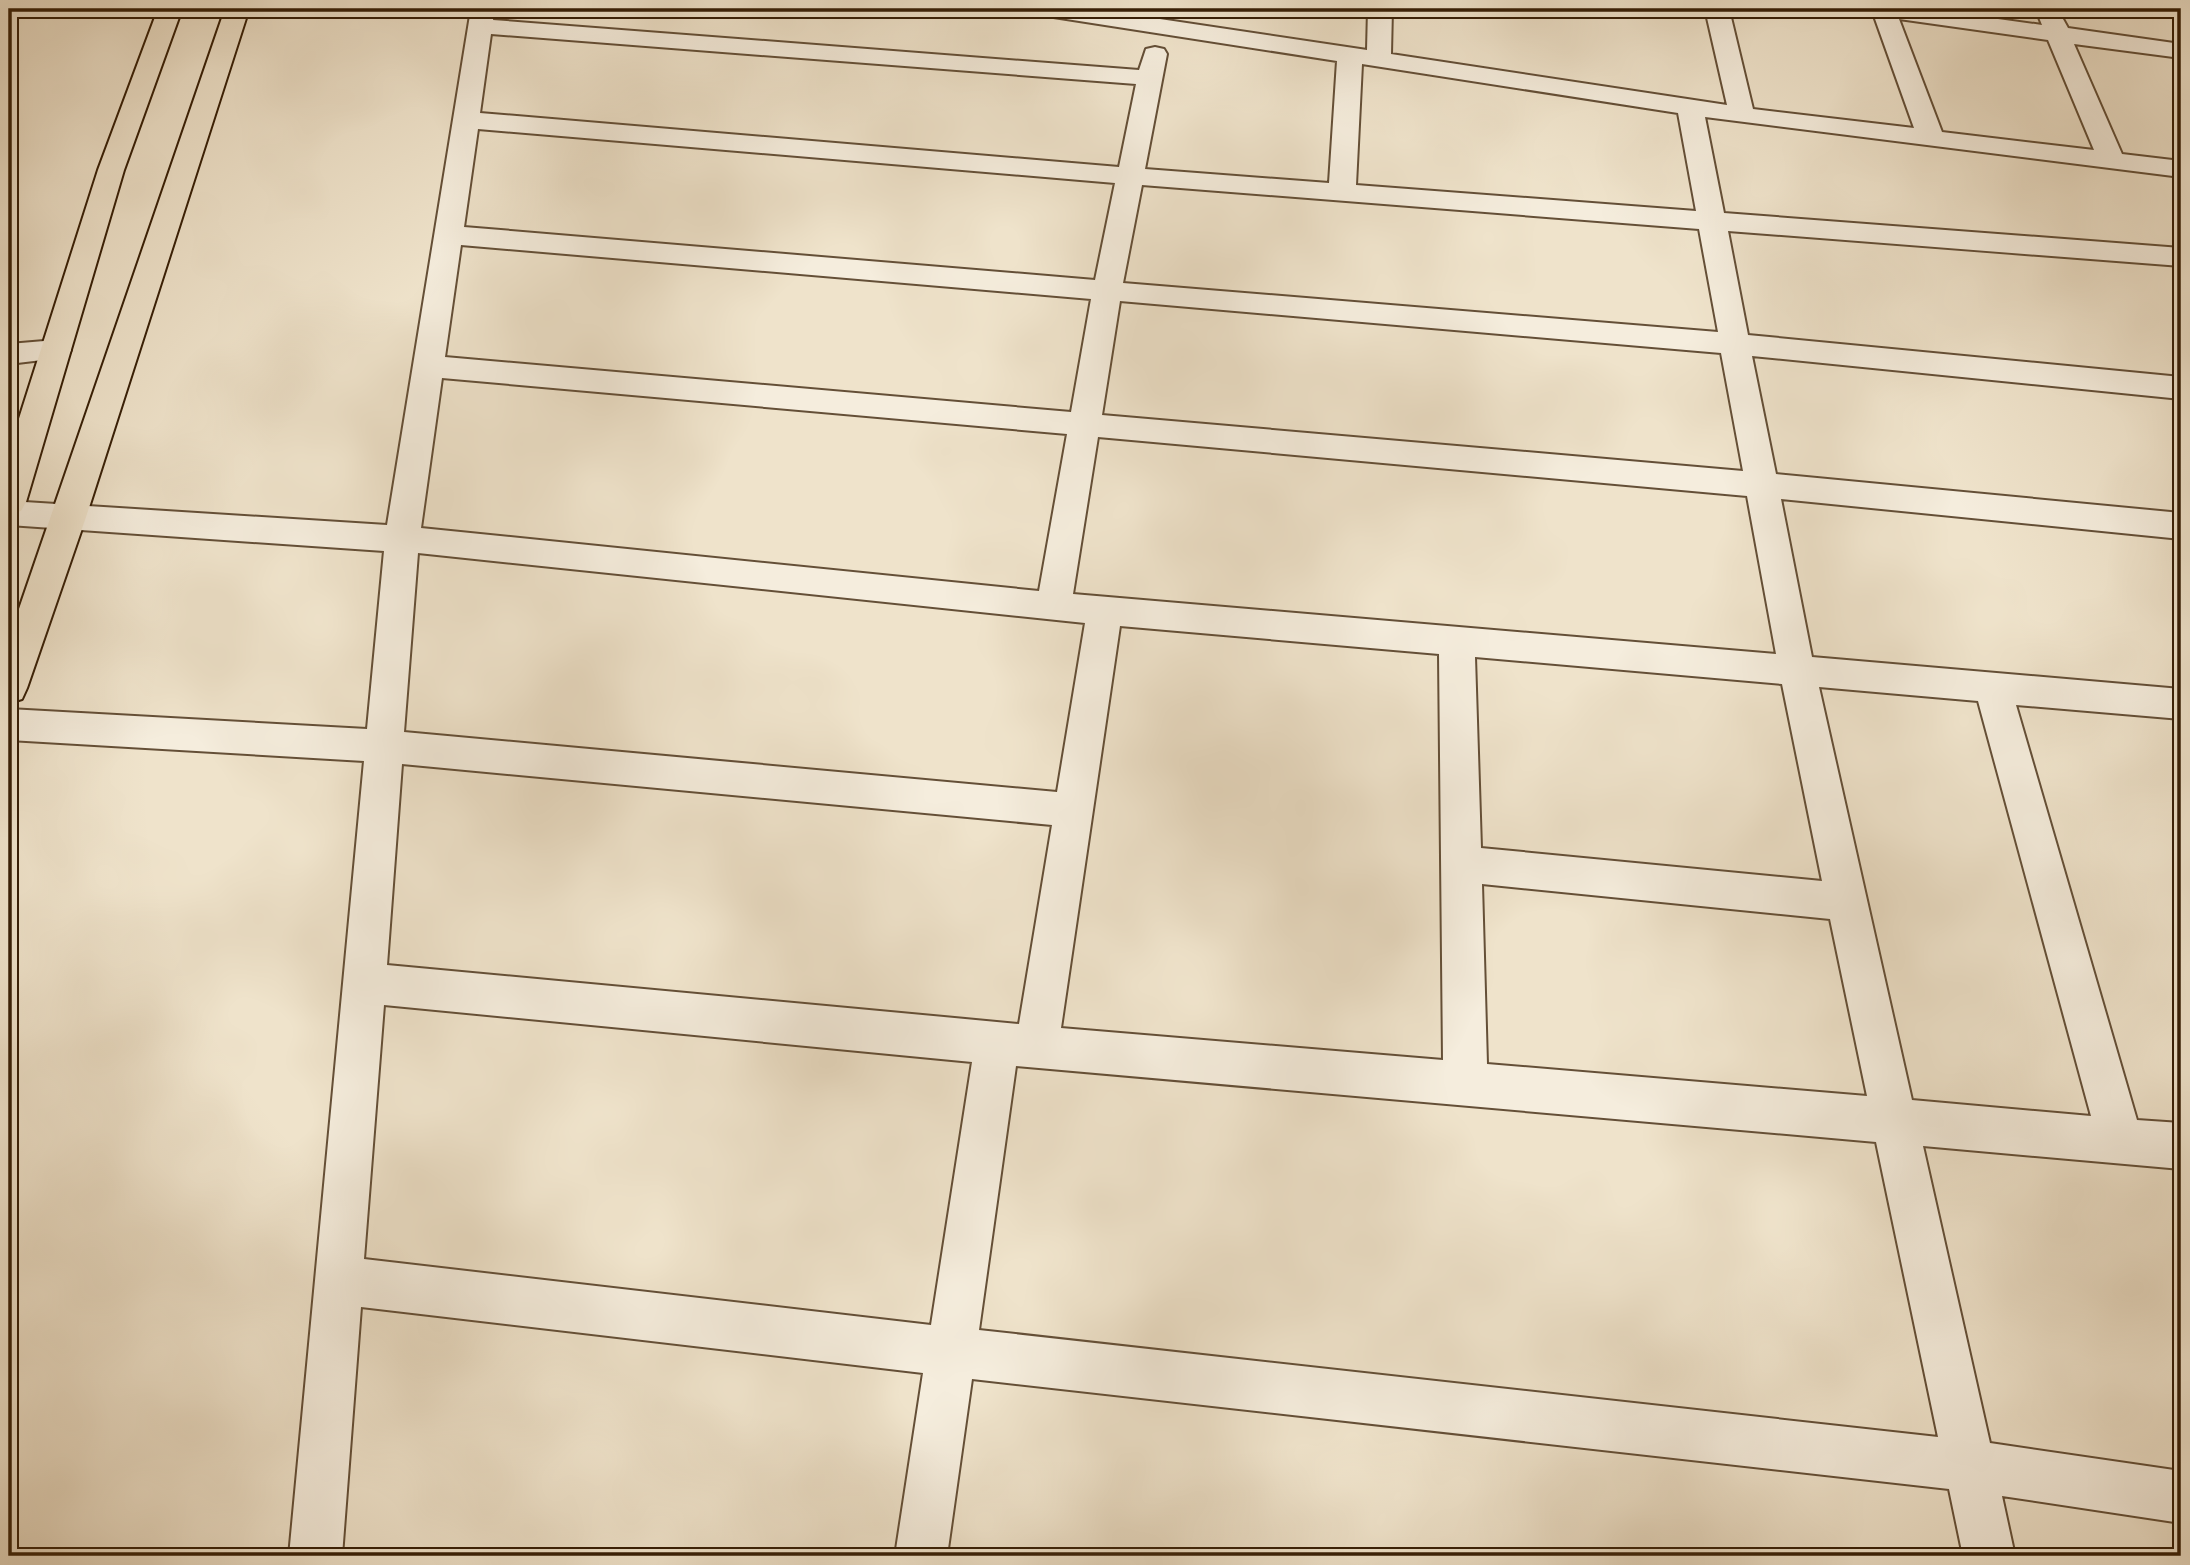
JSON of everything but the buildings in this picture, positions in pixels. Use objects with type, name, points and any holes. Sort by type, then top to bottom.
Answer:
[{"type":"main road","points":[[9,502],[111,170],[170,9]]},
{"type":"main road","points":[[9,688],[69,517],[237,9]]},
{"type":"street","points":[[1047,9],[1162,17],[1379,60],[1742,115],[2181,169]]},
{"type":"street","points":[[1379,60],[1380,9]]},
{"type":"street","points":[[1717,9],[1742,115]]},
{"type":"street","points":[[1875,9],[2181,51]]},
{"type":"street","points":[[1883,9],[1931,138]]},
{"type":"street","points":[[2048,9],[2112,161]]},
{"type":"street","points":[[1054,606],[1107,291],[1162,17]]},
{"type":"street","points":[[315,1556],[402,539],[481,18],[1150,78]]},
{"type":"street","points":[[1342,193],[1350,55]]},
{"type":"street","points":[[1690,107],[1797,671],[1989,1556]]},
{"type":"street","points":[[466,120],[1342,193],[2181,257]]},
{"type":"street","points":[[449,235],[1735,344],[2181,388]]},
{"type":"street","points":[[9,354],[56,350]]},
{"type":"street","points":[[429,366],[1761,485],[2181,526]]},
{"type":"street","points":[[9,513],[402,539],[1105,611],[2181,704]]},
{"type":"street","points":[[921,1556],[951,1352],[1017,1045],[1074,810],[1105,611]]},
{"type":"street","points":[[1457,642],[1465,1084]]},
{"type":"street","points":[[1993,688],[2121,1141]]},
{"type":"street","points":[[9,724],[384,746],[1074,810]]},
{"type":"street","points":[[1461,864],[1848,902]]},
{"type":"street","points":[[364,983],[1017,1045],[2181,1146]]},
{"type":"street","points":[[338,1280],[951,1352],[1970,1466],[2181,1497]]}]
